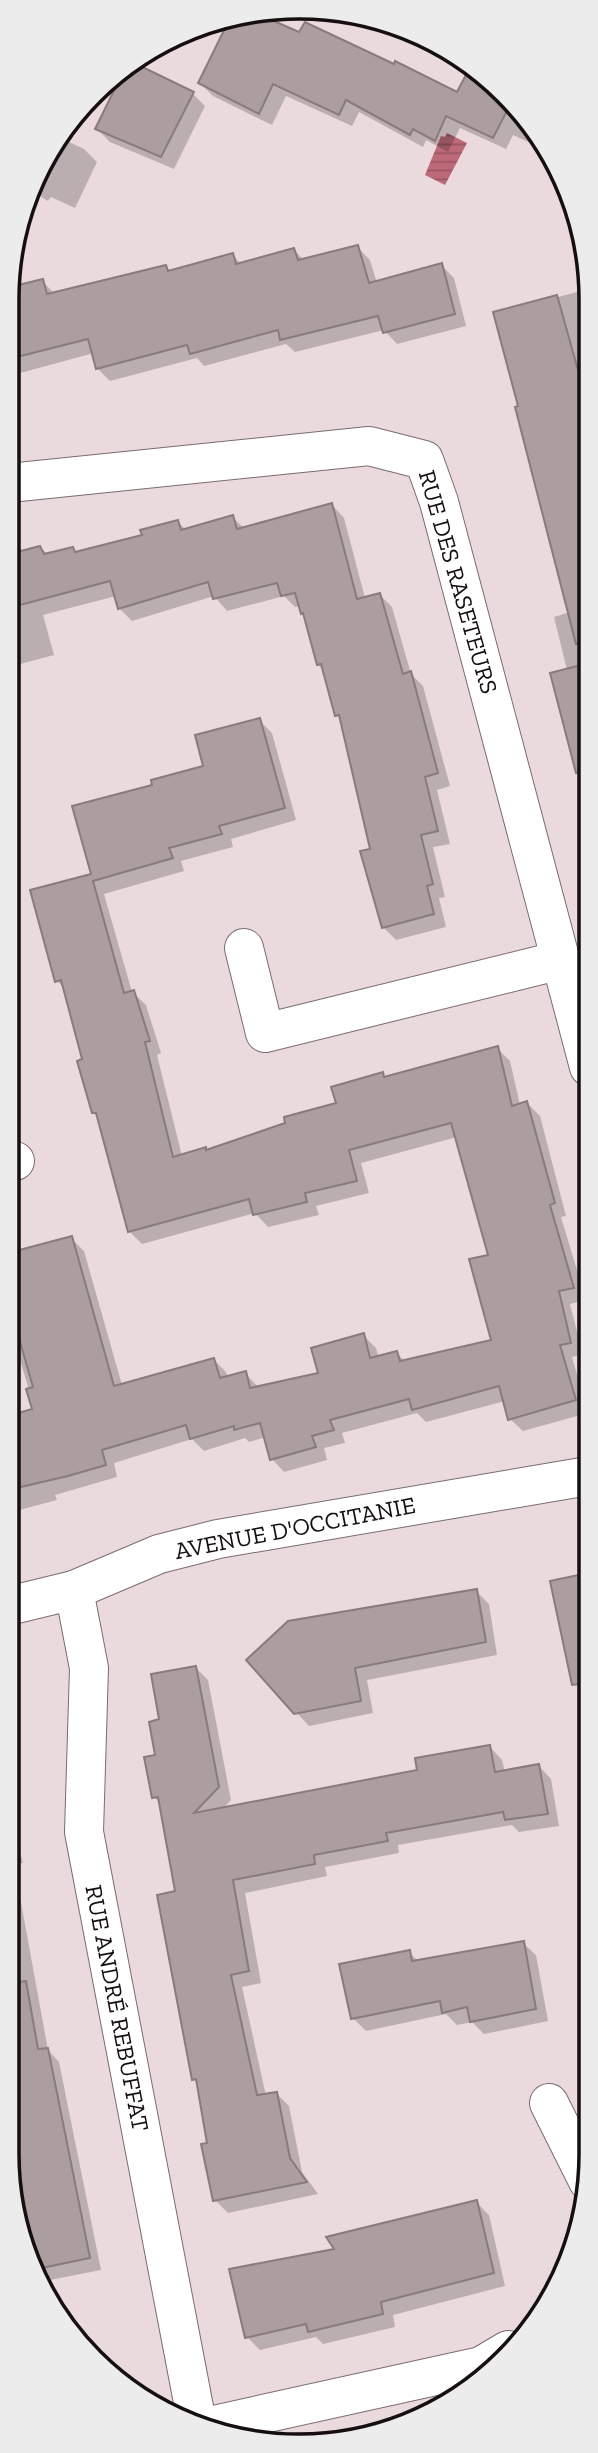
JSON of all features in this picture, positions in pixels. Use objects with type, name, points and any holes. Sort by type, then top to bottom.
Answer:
[{"type":"street","name":"RUE DES RASETEURS","points":[[19,481],[369,446],[424,460],[439,502],[579,1029]]},
{"type":"street","points":[[244,948],[265,1032],[561,960]]},
{"type":"street","name":"AVENUE D'OCCITANIE","points":[[19,1603],[74,1590],[159,1554],[218,1539],[579,1478]]},
{"type":"street","name":"RUE ANDRÉ REBUFFAT","points":[[74,1590],[89,1668],[83,1832],[195,2413]]},
{"type":"street","points":[[549,2103],[579,2161]]},
{"type":"street","points":[[223,2423],[481,2366]]},
{"type":"shaded area","points":[[447,133],[467,143],[445,185],[425,175],[441,136],[445,137]]},
{"type":"building","points":[[273,21],[299,32],[305,22],[394,64],[395,61],[457,92],[466,75],[506,112],[493,138],[446,116],[435,141],[413,129],[410,135],[346,100],[339,115],[273,84],[259,114],[198,83],[224,30]]},
{"type":"building","points":[[143,67],[194,92],[161,157],[95,129],[114,89]]},
{"type":"building","points":[[358,245],[369,283],[442,263],[455,314],[383,333],[378,316],[280,340],[278,330],[190,354],[187,345],[96,369],[88,339],[19,356],[20,285],[43,279],[47,294],[166,265],[168,271],[233,253],[236,264],[294,248],[298,260]]},
{"type":"building","points":[[557,295],[579,374],[579,644],[576,644],[493,312]]},
{"type":"building","points":[[332,503],[357,599],[380,593],[403,674],[411,671],[438,773],[425,777],[438,831],[421,835],[433,884],[427,886],[434,914],[382,928],[360,851],[370,849],[339,715],[335,716],[321,664],[317,665],[295,593],[281,596],[277,583],[213,599],[208,582],[118,609],[110,581],[19,605],[19,551],[40,546],[44,554],[73,547],[75,552],[142,535],[140,530],[178,520],[181,530],[233,515],[237,529]]},
{"type":"building","points":[[579,666],[579,773],[576,773],[550,673]]},
{"type":"building","points":[[260,718],[285,808],[219,826],[222,834],[169,848],[173,858],[93,881],[124,993],[134,990],[150,1041],[145,1042],[173,1157],[206,1147],[206,1150],[285,1123],[284,1117],[336,1103],[331,1087],[383,1072],[384,1077],[498,1046],[512,1106],[527,1101],[555,1203],[550,1205],[574,1288],[559,1291],[571,1343],[560,1345],[576,1400],[508,1420],[499,1386],[412,1410],[409,1399],[330,1420],[334,1430],[312,1436],[316,1447],[270,1460],[260,1423],[234,1430],[234,1426],[190,1439],[186,1425],[102,1450],[106,1465],[19,1487],[19,1413],[32,1409],[26,1389],[33,1387],[19,1338],[19,1250],[72,1236],[114,1386],[214,1358],[220,1378],[246,1371],[250,1388],[318,1373],[311,1348],[364,1333],[370,1358],[397,1351],[400,1361],[491,1340],[469,1259],[488,1255],[451,1123],[349,1150],[357,1181],[305,1193],[307,1202],[253,1215],[249,1199],[128,1232],[96,1113],[92,1113],[77,1061],[82,1059],[61,980],[55,982],[30,890],[91,874],[72,806],[152,785],[151,780],[203,766],[195,735]]},
{"type":"building","points":[[579,1575],[579,1684],[572,1685],[550,1581]]},
{"type":"building","points":[[477,1589],[486,1642],[355,1668],[361,1701],[294,1714],[246,1660],[288,1621]]},
{"type":"building","points":[[196,1666],[219,1787],[194,1813],[417,1770],[415,1758],[490,1745],[495,1772],[539,1764],[548,1814],[505,1820],[503,1812],[386,1833],[388,1841],[314,1855],[315,1864],[233,1880],[249,1971],[231,1975],[257,2095],[277,2092],[290,2158],[307,2182],[213,2201],[201,2144],[207,2143],[196,2079],[192,2080],[157,1895],[175,1891],[158,1797],[152,1798],[144,1757],[155,1755],[149,1722],[159,1719],[151,1674]]},
{"type":"building","points":[[524,1941],[536,2009],[470,2022],[467,2007],[442,2013],[440,2001],[351,2019],[339,1964],[410,1950],[412,1961]]},
{"type":"building","points":[[26,1981],[38,2049],[48,2048],[90,2258],[44,2268],[29,2226],[20,2172],[19,1982]]},
{"type":"building","points":[[477,2200],[494,2273],[381,2302],[383,2314],[308,2332],[306,2324],[245,2338],[229,2269],[334,2249],[326,2237]]}]
